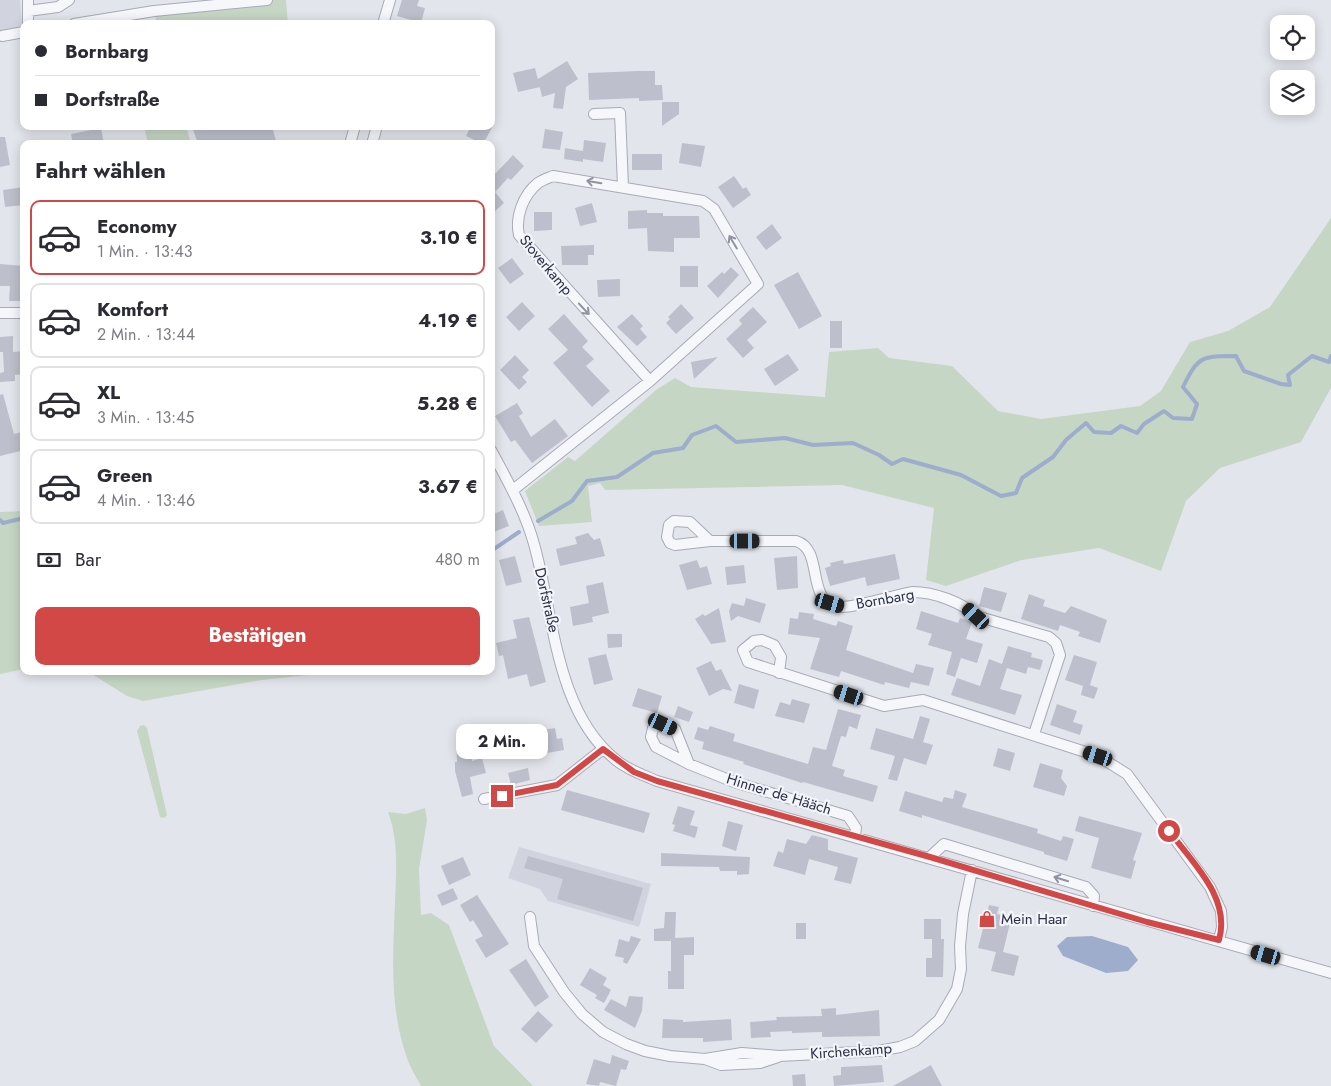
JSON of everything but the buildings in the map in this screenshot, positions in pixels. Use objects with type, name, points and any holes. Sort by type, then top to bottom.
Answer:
[{"type":"street","points":[[28,0],[28,20]]},
{"type":"street","points":[[28,11],[58,7],[69,0]]},
{"type":"street","points":[[99,20],[154,11],[267,0]]},
{"type":"street","points":[[383,20],[389,0]]},
{"type":"street","points":[[2,36],[20,33]]},
{"type":"street","points":[[594,114],[620,113],[623,186]]},
{"type":"street","name":"Stoverkamp","points":[[512,490],[540,470],[650,381],[758,284],[710,204],[703,201],[623,186],[553,176],[538,183],[522,205],[517,218],[517,227],[525,245],[650,381]]},
{"type":"street","points":[[0,313],[20,313]]},
{"type":"street","name":"Dorfstraße","points":[[495,458],[512,490],[533,541],[567,689],[580,717],[603,749],[634,772],[657,781],[930,857],[1093,906],[1331,973]]},
{"type":"street","name":"Bornbarg","points":[[710,541],[796,541],[805,544],[810,550],[818,588],[822,597],[830,603],[842,607],[913,592],[922,592],[968,608],[976,616],[1049,637],[1056,643],[1060,655],[1034,734]]},
{"type":"street","points":[[779,672],[884,706],[923,700],[1098,756],[1128,774],[1210,887],[1221,911],[1222,927],[1219,940]]},
{"type":"street","points":[[484,799],[557,785],[603,749]]},
{"type":"street","name":"Hinner de Hääch","points":[[689,764],[734,782],[848,816],[856,828],[855,836]]},
{"type":"street","points":[[930,857],[939,846],[944,844],[1020,866],[1086,887],[1094,896],[1093,906]]},
{"type":"street","name":"Kirchenkamp","points":[[530,916],[534,946],[564,992],[582,1014],[603,1032],[626,1044],[645,1051],[670,1056],[705,1059],[721,1065],[760,1063],[778,1056],[878,1051],[900,1047],[915,1041],[939,1020],[957,989],[961,969],[960,946],[963,914],[972,870]]},
{"type":"shaded area","points":[[0,0],[20,0],[22,20],[20,20],[20,33],[0,37]]},
{"type":"shaded area","points":[[519,847],[651,884],[639,927],[548,901],[540,889],[508,878]]},
{"type":"green space","points":[[267,0],[286,0],[288,20],[156,20],[154,11]]},
{"type":"green space","points":[[145,130],[187,130],[190,140],[147,140]]},
{"type":"green space","points":[[1331,218],[1331,388],[1301,442],[1220,468],[1186,501],[1161,571],[1099,548],[1022,560],[946,586],[926,580],[934,508],[842,485],[605,490],[600,483],[588,486],[592,522],[539,526],[525,491],[568,457],[575,461],[656,390],[675,378],[691,387],[825,397],[829,352],[878,348],[889,358],[952,366],[998,411],[1041,419],[1140,406],[1161,391],[1190,342],[1228,331],[1270,307]]},
{"type":"green space","points":[[20,511],[20,670],[0,674],[0,512]]},
{"type":"green space","points":[[93,675],[308,675],[262,680],[143,701],[127,696]]},
{"type":"green space","points":[[144,725],[147,728],[167,815],[164,818],[160,817],[137,731],[140,726]]},
{"type":"green space","points":[[425,808],[427,820],[419,869],[421,915],[431,913],[449,925],[494,1046],[533,1086],[421,1086],[407,1059],[397,1017],[393,980],[396,857],[394,834],[388,812],[406,814]]},
{"type":"water","points":[[1092,936],[1128,947],[1138,960],[1128,971],[1106,973],[1063,956],[1057,946],[1067,937]]},
{"type":"waterway","points":[[538,521],[572,501],[587,481],[617,477],[653,453],[683,448],[692,435],[716,426],[736,442],[785,438],[813,445],[853,443],[879,455],[892,464],[903,459],[961,475],[1001,496],[1016,493],[1022,478],[1053,457],[1066,440],[1086,423],[1094,432],[1111,433],[1121,426],[1137,433],[1144,424],[1164,411],[1173,418],[1192,419],[1197,404],[1183,387],[1193,369],[1202,360],[1215,356],[1236,356],[1244,371],[1281,384],[1290,385],[1288,375],[1312,356],[1329,362],[1331,356]]},
{"type":"waterway","points":[[0,520],[3,523],[20,519]]},
{"type":"waterway","points":[[495,548],[519,532]]},
{"type":"place","name":"Mein Haar","points":[[987,919]]},
{"type":"route","points":[[502,796],[557,785],[603,749],[634,772],[657,781],[930,857],[1147,922],[1219,940],[1222,927],[1221,911],[1217,899],[1169,831]]}]
